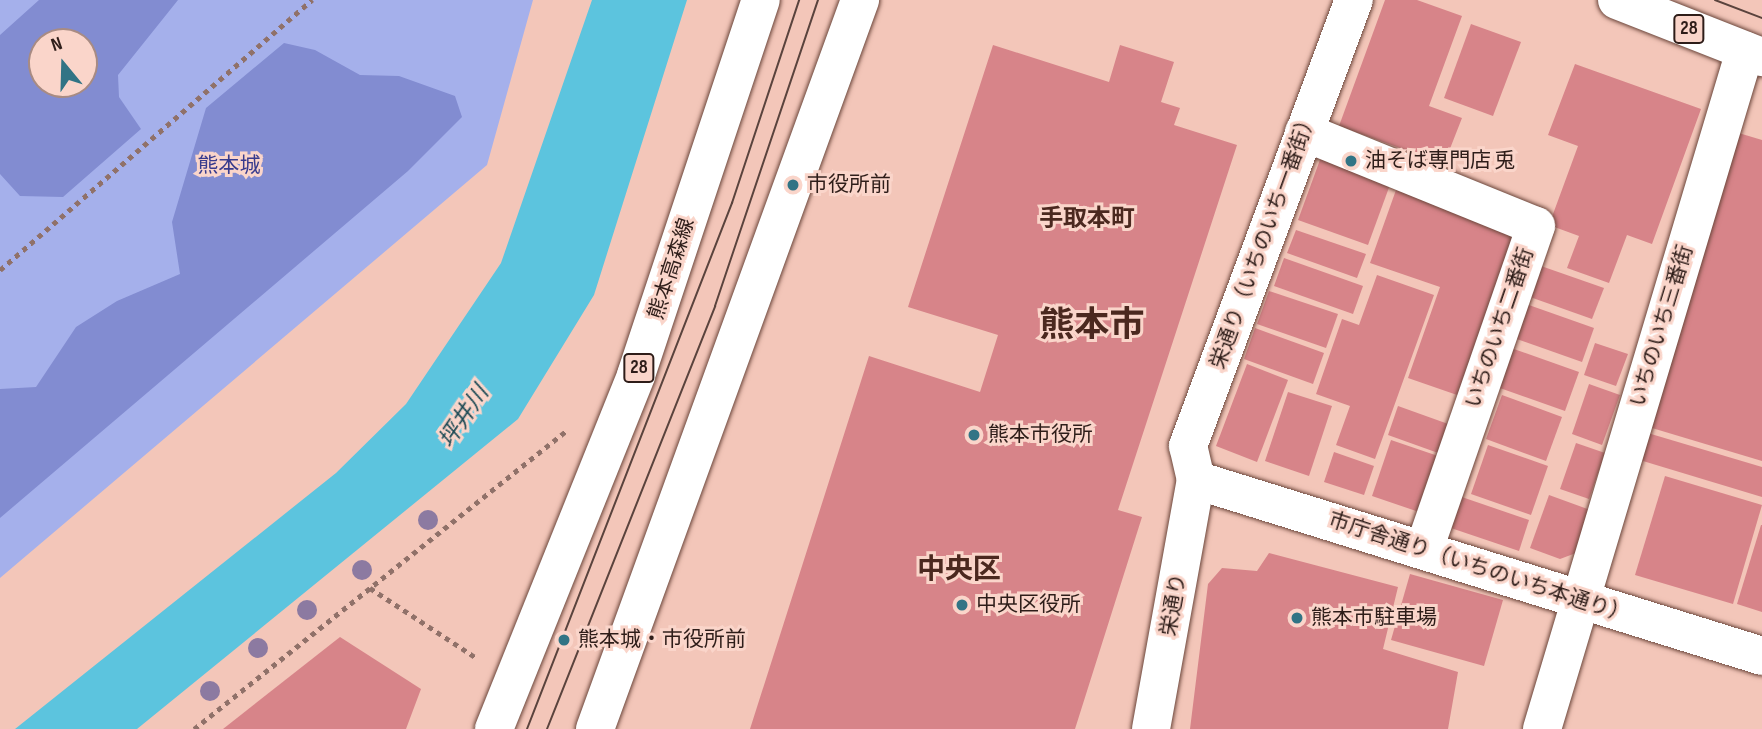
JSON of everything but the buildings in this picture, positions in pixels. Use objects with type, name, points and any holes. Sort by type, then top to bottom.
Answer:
[{"type":"street","name":"熊本高森線","points":[[494,729],[636,375],[761,0]]},
{"type":"street","points":[[594,729],[860,0]]},
{"type":"street","name":"栄通り（いちのいち一番街）","points":[[1196,480],[1188,446],[1353,0]]},
{"type":"street","name":"28","points":[[1617,0],[1753,54]]},
{"type":"street","name":"いちのいち三番街","points":[[1542,729],[1753,54]]},
{"type":"street","name":"いちのいち二番街","points":[[1304,132],[1536,226],[1425,547]]},
{"type":"street","name":"市庁舎通り（いちのいち本通り）","points":[[1196,480],[1425,547],[1580,602],[1762,656]]},
{"type":"street","name":"栄通り","points":[[1151,729],[1196,480]]},
{"type":"path","points":[[0,270],[313,0]]},
{"type":"path","points":[[194,729],[571,427]]},
{"type":"path","points":[[370,588],[513,682]]},
{"type":"green space","name":"熊本城","points":[[0,0],[533,0],[487,165],[0,578]]},
{"type":"green space","points":[[39,0],[178,0],[118,75],[119,97],[141,129],[63,197],[20,196],[0,174],[0,35]]},
{"type":"green space","points":[[284,43],[315,50],[360,75],[399,76],[455,96],[462,117],[408,171],[0,518],[0,389],[36,387],[76,327],[117,301],[180,274],[172,222],[206,108]]},
{"type":"water","name":"坪井川","points":[[592,0],[687,0],[594,295],[518,419],[137,729],[15,729],[336,473],[406,404],[501,263]]},
{"type":"tram line","points":[[527,729],[732,203],[799,0]]},
{"type":"tram line","points":[[547,729],[715,306],[818,0]]},
{"type":"tram line","points":[[1715,0],[1762,18]]},
{"type":"place","name":"油そば専門店 兎","points":[[1351,161]]},
{"type":"place","name":"市役所前","points":[[793,185]]},
{"type":"place","name":"熊本市役所","points":[[974,435]]},
{"type":"place","name":"中央区役所","points":[[962,605]]},
{"type":"place","name":"熊本市駐車場","points":[[1297,618]]},
{"type":"place","name":"熊本城・市役所前","points":[[564,640]]},
{"type":"district","name":"手取本町","points":[[1087,219]]},
{"type":"district","name":"熊本市","points":[[1092,326]]},
{"type":"district","name":"中央区","points":[[959,570]]}]
